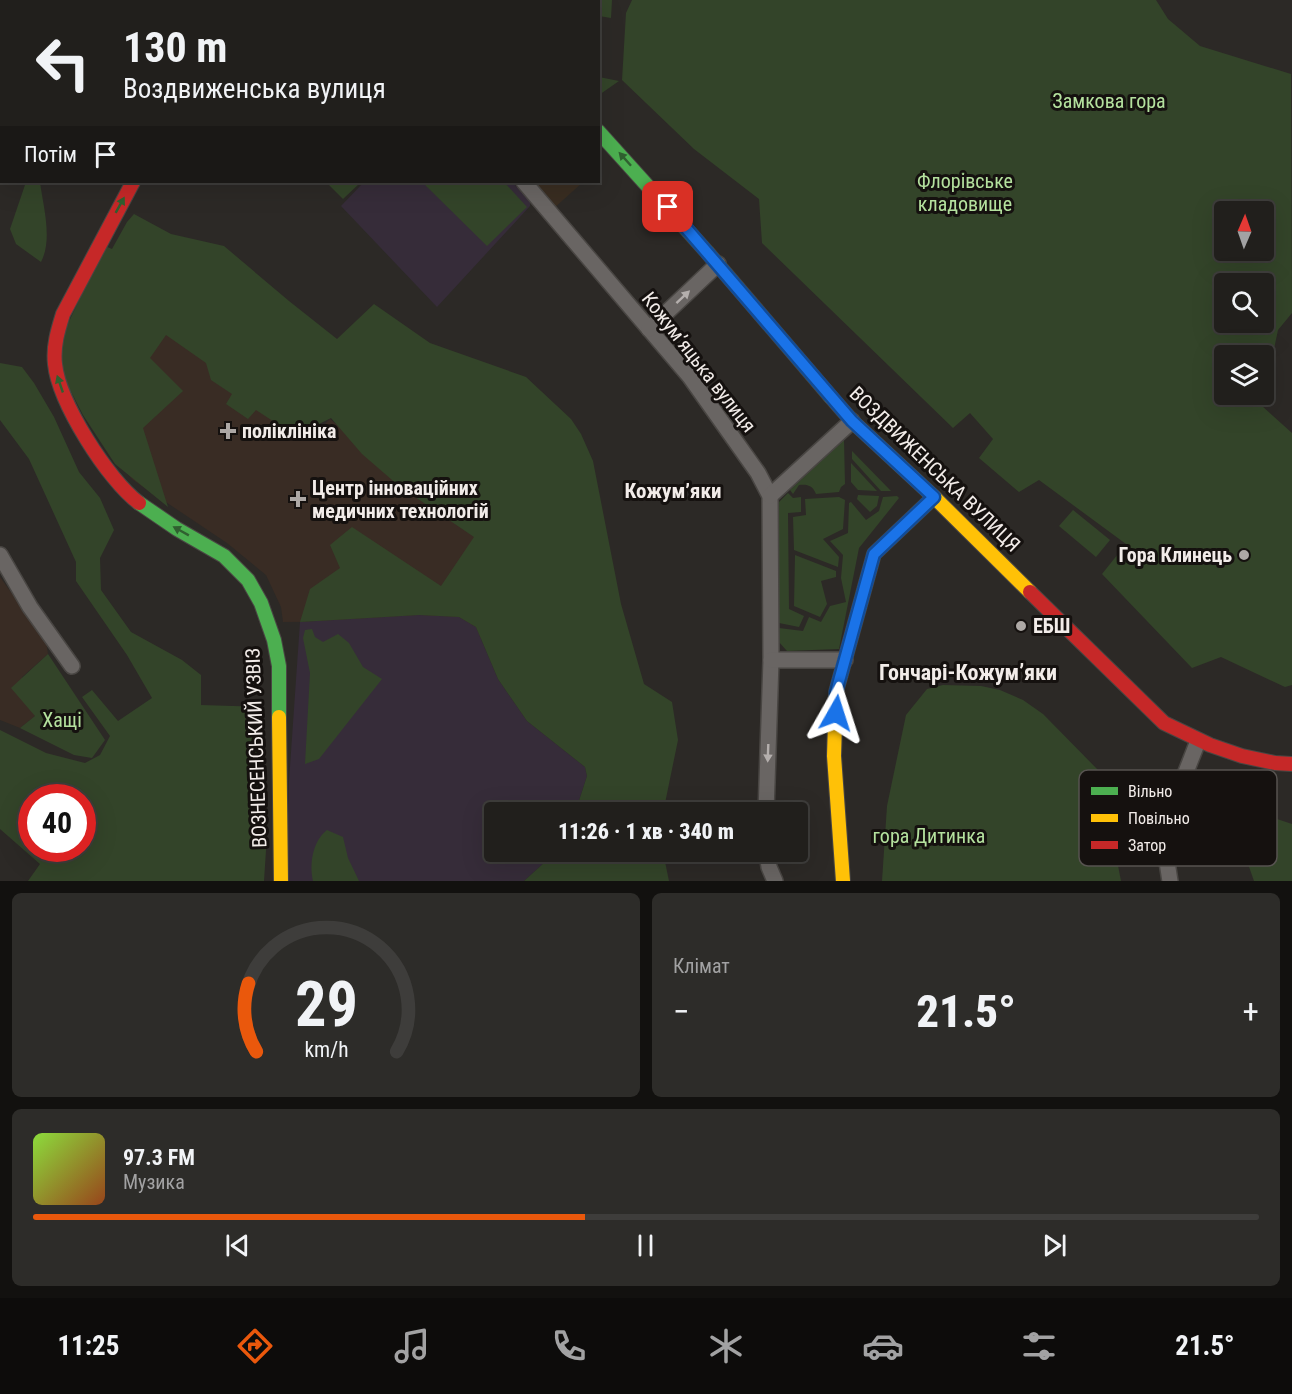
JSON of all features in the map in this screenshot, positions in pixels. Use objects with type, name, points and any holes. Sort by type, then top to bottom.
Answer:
[{"type":"street","name":"ВОЗДВИЖЕНСЬКА ВУЛИЦЯ","points":[[600,133],[718,264],[852,421],[934,497],[1164,723],[1198,741],[1270,764],[1292,764]]},
{"type":"street","name":"ВОЗНЕСЕНСЬКИЙ УЗВІЗ","points":[[132,183],[73,294],[55,338],[56,371],[60,388],[100,460],[127,494],[170,525],[231,561],[241,571],[262,602],[277,650],[279,666],[281,881]]},
{"type":"street","name":"Кожумʼяцька вулиця","points":[[525,183],[690,377],[753,465],[770,496],[771,660],[766,802]]},
{"type":"street","points":[[649,329],[718,264]]},
{"type":"street","points":[[770,496],[852,421]]},
{"type":"street","points":[[843,881],[834,756],[836,692],[874,554],[934,497]]},
{"type":"street","points":[[0,555],[30,607],[72,666]]},
{"type":"street","points":[[771,660],[845,660]]},
{"type":"street","points":[[1188,770],[1198,741]]},
{"type":"street","points":[[768,862],[775,881]]},
{"type":"street","points":[[1168,866],[1170,881]]},
{"type":"shaded area","points":[[363,183],[513,183],[530,202],[530,206],[437,307],[341,206]]},
{"type":"shaded area","points":[[531,183],[582,183],[553,209]]},
{"type":"shaded area","name":"Центр інноваційних медичних технологій","points":[[143,315],[315,434],[330,419],[399,475],[515,542],[504,623],[469,648],[445,621],[283,622],[281,607],[266,575],[227,543],[133,480],[116,461]]},
{"type":"shaded area","points":[[0,577],[46,641],[48,654],[22,677],[35,716],[20,728],[0,720]]},
{"type":"shaded area","points":[[419,615],[459,617],[476,627],[498,679],[527,721],[585,767],[587,776],[579,802],[484,802],[484,862],[545,862],[524,881],[286,881],[289,781],[300,622]]},
{"type":"green space","points":[[600,0],[612,0],[611,18],[600,16]]},
{"type":"green space","points":[[632,0],[1156,0],[1168,19],[1200,46],[1291,74],[1292,313],[1278,330],[1274,349],[1274,345],[1214,345],[1214,405],[1262,405],[1292,433],[1292,685],[1285,687],[1221,657],[1192,668],[1102,574],[1126,544],[1039,480],[1019,492],[979,458],[993,439],[970,413],[953,428],[762,243],[759,199],[694,149],[622,80],[626,13]]},
{"type":"green space","points":[[600,77],[619,81],[600,94]]},
{"type":"green space","points":[[26,183],[40,183],[47,233],[45,253],[41,262],[16,244],[10,229]]},
{"type":"green space","points":[[327,183],[360,183],[343,199]]},
{"type":"green space","points":[[423,183],[505,183],[527,207],[487,246]]},
{"type":"green space","points":[[134,214],[171,234],[224,246],[337,339],[374,304],[430,343],[526,377],[571,419],[581,434],[593,461],[621,604],[644,684],[672,702],[678,740],[665,802],[579,802],[587,776],[585,767],[527,721],[498,679],[476,627],[459,617],[419,615],[300,622],[310,589],[340,568],[330,545],[352,527],[441,586],[474,537],[399,486],[362,454],[331,418],[319,424],[279,425],[256,410],[248,419],[226,404],[232,394],[211,380],[206,363],[166,335],[150,358],[183,391],[143,428],[168,507],[115,464],[83,415],[62,374],[61,338],[105,246],[112,249]]},
{"type":"green space","points":[[0,363],[22,367],[34,383],[54,417],[79,472],[100,498],[114,530],[100,558],[101,590],[131,632],[182,660],[201,675],[201,705],[263,707],[262,759],[267,835],[264,881],[28,881],[40,864],[38,862],[96,862],[96,784],[18,784],[18,845],[0,829],[0,730],[46,753],[85,763],[100,755],[110,736],[82,697],[92,690],[118,721],[152,698],[127,655],[76,581],[76,562],[29,459],[0,420]]},
{"type":"green space","points":[[844,440],[845,484],[839,492],[816,494],[812,487],[799,485],[793,494],[790,490]]},
{"type":"green space","points":[[852,451],[891,491],[881,491],[852,459]]},
{"type":"green space","points":[[851,463],[877,491],[858,490],[851,482]]},
{"type":"green space","points":[[788,493],[793,498],[801,497],[801,512],[788,513],[789,609],[804,616],[799,627],[779,623],[778,503]]},
{"type":"green space","points":[[858,495],[879,496],[877,506],[870,512],[857,499]]},
{"type":"green space","points":[[897,496],[899,498],[859,548],[839,649],[787,651],[779,642],[779,628],[803,631],[809,617],[821,622],[830,606],[846,602],[841,578],[843,555],[830,541],[848,533],[849,503],[851,502],[866,520],[879,511],[883,497]]},
{"type":"green space","points":[[839,497],[845,500],[843,529],[823,539],[839,557],[838,567],[794,550],[793,517],[806,515],[805,499]]},
{"type":"green space","points":[[1073,510],[1110,540],[1096,557],[1059,526]]},
{"type":"green space","points":[[795,555],[836,571],[836,577],[821,581],[827,604],[820,617],[794,606]]},
{"type":"green space","points":[[312,629],[315,637],[323,642],[338,634],[349,643],[363,667],[382,679],[319,759],[305,764],[310,673],[303,638],[305,630]]},
{"type":"green space","name":"Хащі","points":[[48,654],[105,740],[92,758],[74,755],[20,728],[35,716],[11,688]]},
{"type":"green space","name":"гора Дитинка","points":[[943,685],[981,686],[1000,690],[1023,700],[1043,714],[1098,770],[1079,770],[1079,866],[1118,866],[1121,881],[882,881],[887,806],[906,715],[927,689]]},
{"type":"green space","points":[[1277,819],[1292,824],[1292,881],[1254,881],[1249,866],[1277,866]]},
{"type":"green space","points":[[327,830],[343,837],[348,858],[359,881],[313,881],[313,853],[318,840]]},
{"type":"green space","points":[[545,862],[665,862],[669,881],[524,881]]},
{"type":"traffic: fast","points":[[600,133],[707,252],[831,397]]},
{"type":"traffic: fast","points":[[139,503],[177,529],[224,556],[248,580],[261,603],[274,640],[279,666],[279,717]]},
{"type":"traffic: slow","points":[[831,397],[852,421],[934,497],[1030,592]]},
{"type":"traffic: slow","points":[[843,881],[834,756],[836,692],[874,554],[934,497]]},
{"type":"traffic: slow","points":[[279,717],[281,881]]},
{"type":"traffic: jam","points":[[132,183],[63,314],[56,338],[55,364],[65,399],[87,440],[113,477],[139,503]]},
{"type":"traffic: jam","points":[[1030,592],[1164,723],[1210,745],[1242,756],[1292,764]]},
{"type":"place","name":"поліклініка","points":[[228,431]]},
{"type":"place","name":"Центр інноваційних медичних технологій","points":[[298,499]]},
{"type":"place","name":"Гора Клинець","points":[[1244,555]]},
{"type":"place","name":"ЕБШ","points":[[1021,626]]},
{"type":"district","name":"Кожумʼяки","points":[[673,491]]},
{"type":"district","name":"Гончарі-Кожумʼяки","points":[[968,672]]},
{"type":"route","points":[[668,207],[852,421],[934,497],[874,554],[836,692],[836,713]]},
{"type":"park label","name":"Замкова гора","points":[[1109,101]]},
{"type":"park label","name":"Флорівське кладовище","points":[[965,192]]}]
